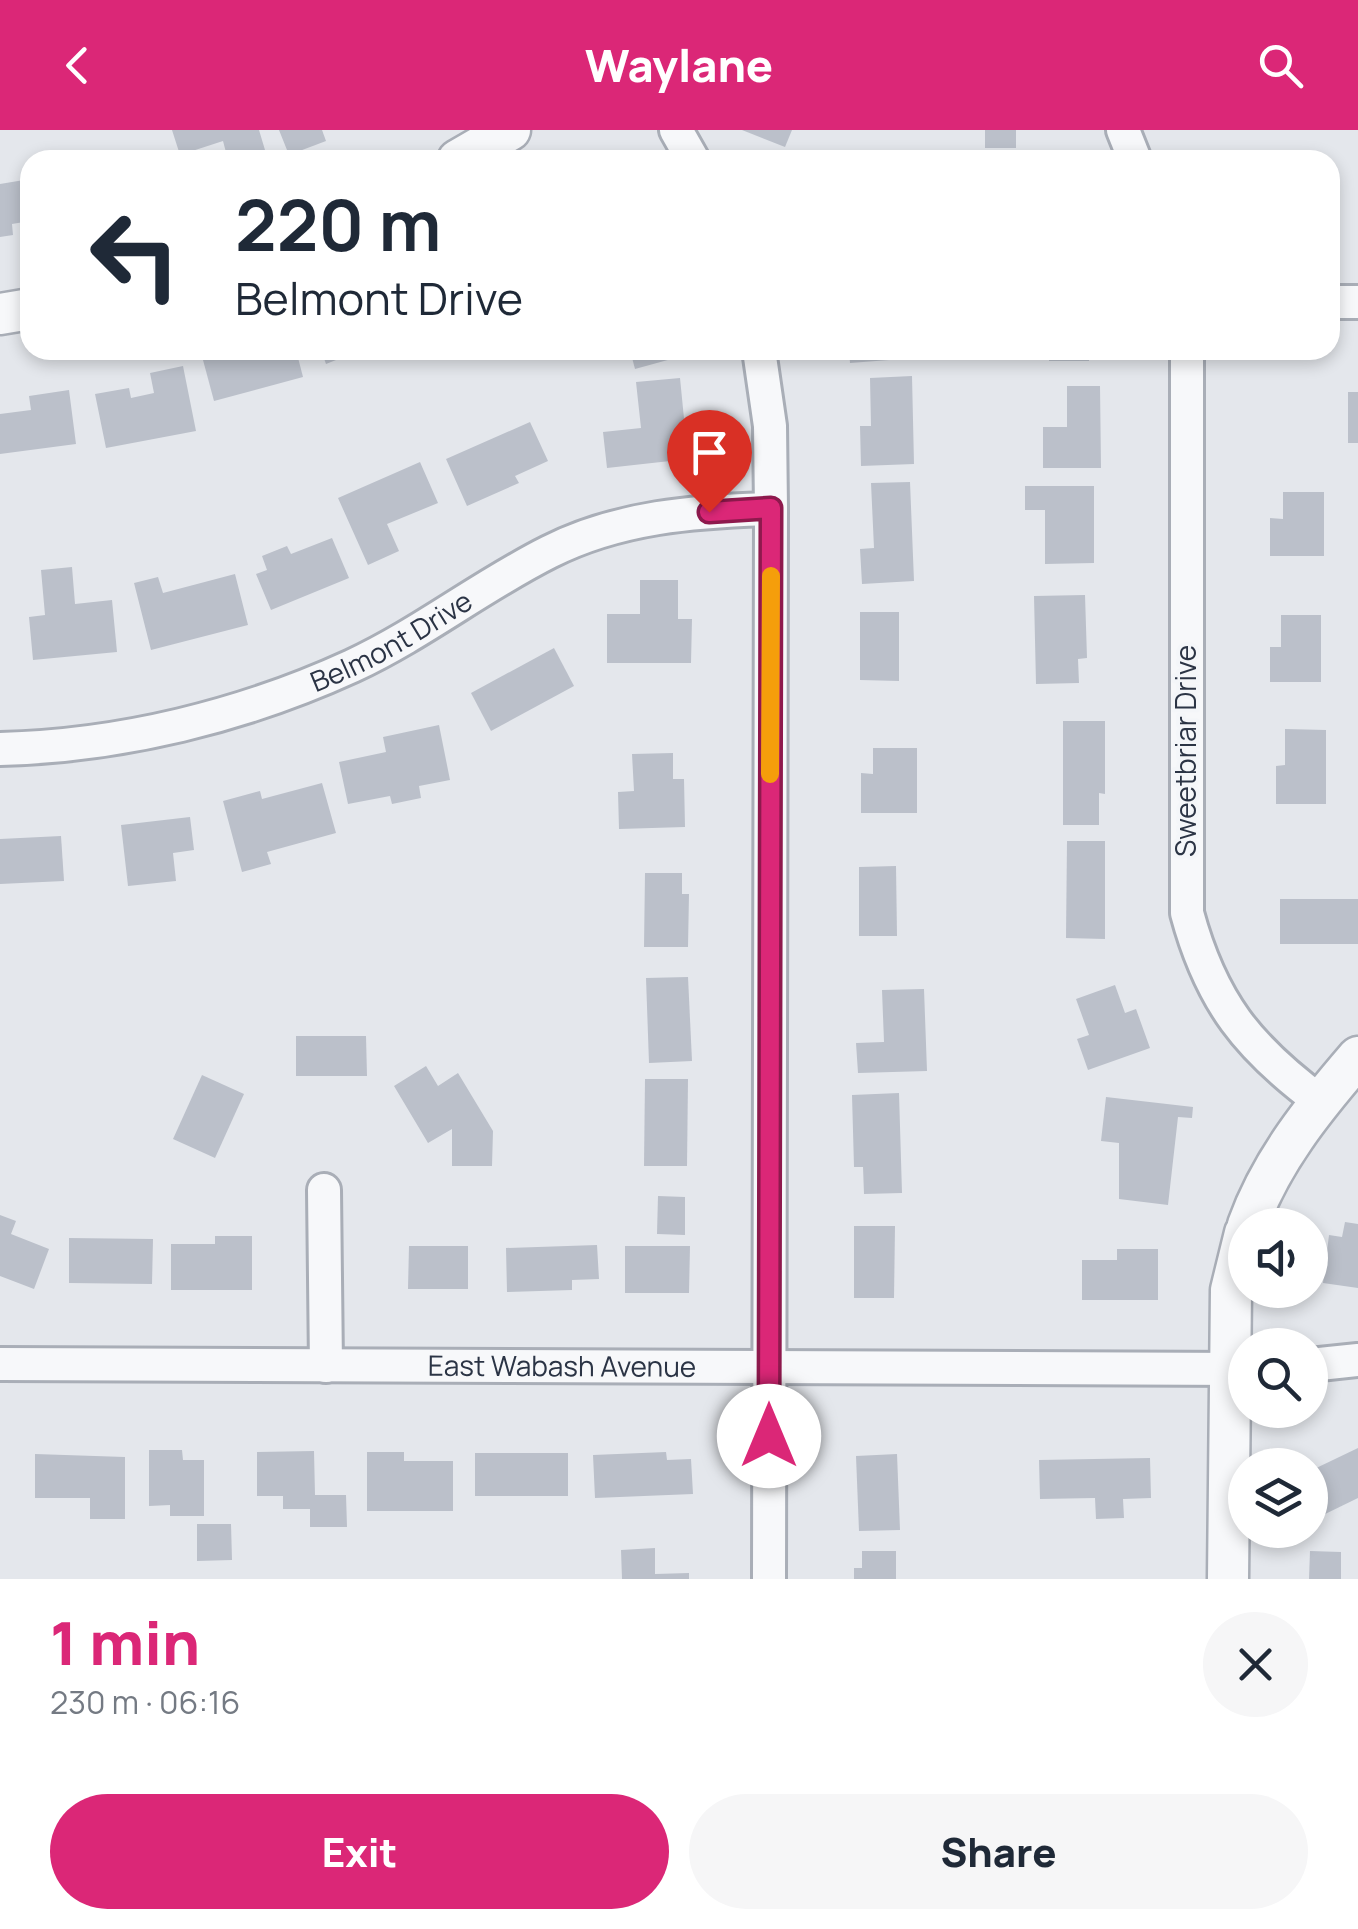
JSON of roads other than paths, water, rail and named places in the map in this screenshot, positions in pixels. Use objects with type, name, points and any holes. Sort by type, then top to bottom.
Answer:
[{"type":"street","points":[[475,150],[510,130]]},
{"type":"street","points":[[760,360],[770,426],[771,508],[769,1579]]},
{"type":"street","name":"Sweetbriar Drive","points":[[1187,360],[1187,914],[1210,986],[1232,1022],[1278,1070],[1321,1102]]},
{"type":"street","name":"Belmont Drive","points":[[0,749],[126,736],[217,716],[352,666],[412,636],[550,552],[607,529],[655,518],[771,508]]},
{"type":"street","points":[[1254,1208],[1262,1187],[1358,1056]]},
{"type":"street","points":[[324,1190],[326,1366]]},
{"type":"street","points":[[1328,1363],[1358,1360]]},
{"type":"street","name":"East Wabash Avenue","points":[[0,1364],[1228,1369]]},
{"type":"street","points":[[1228,1579],[1234,1428]]}]
